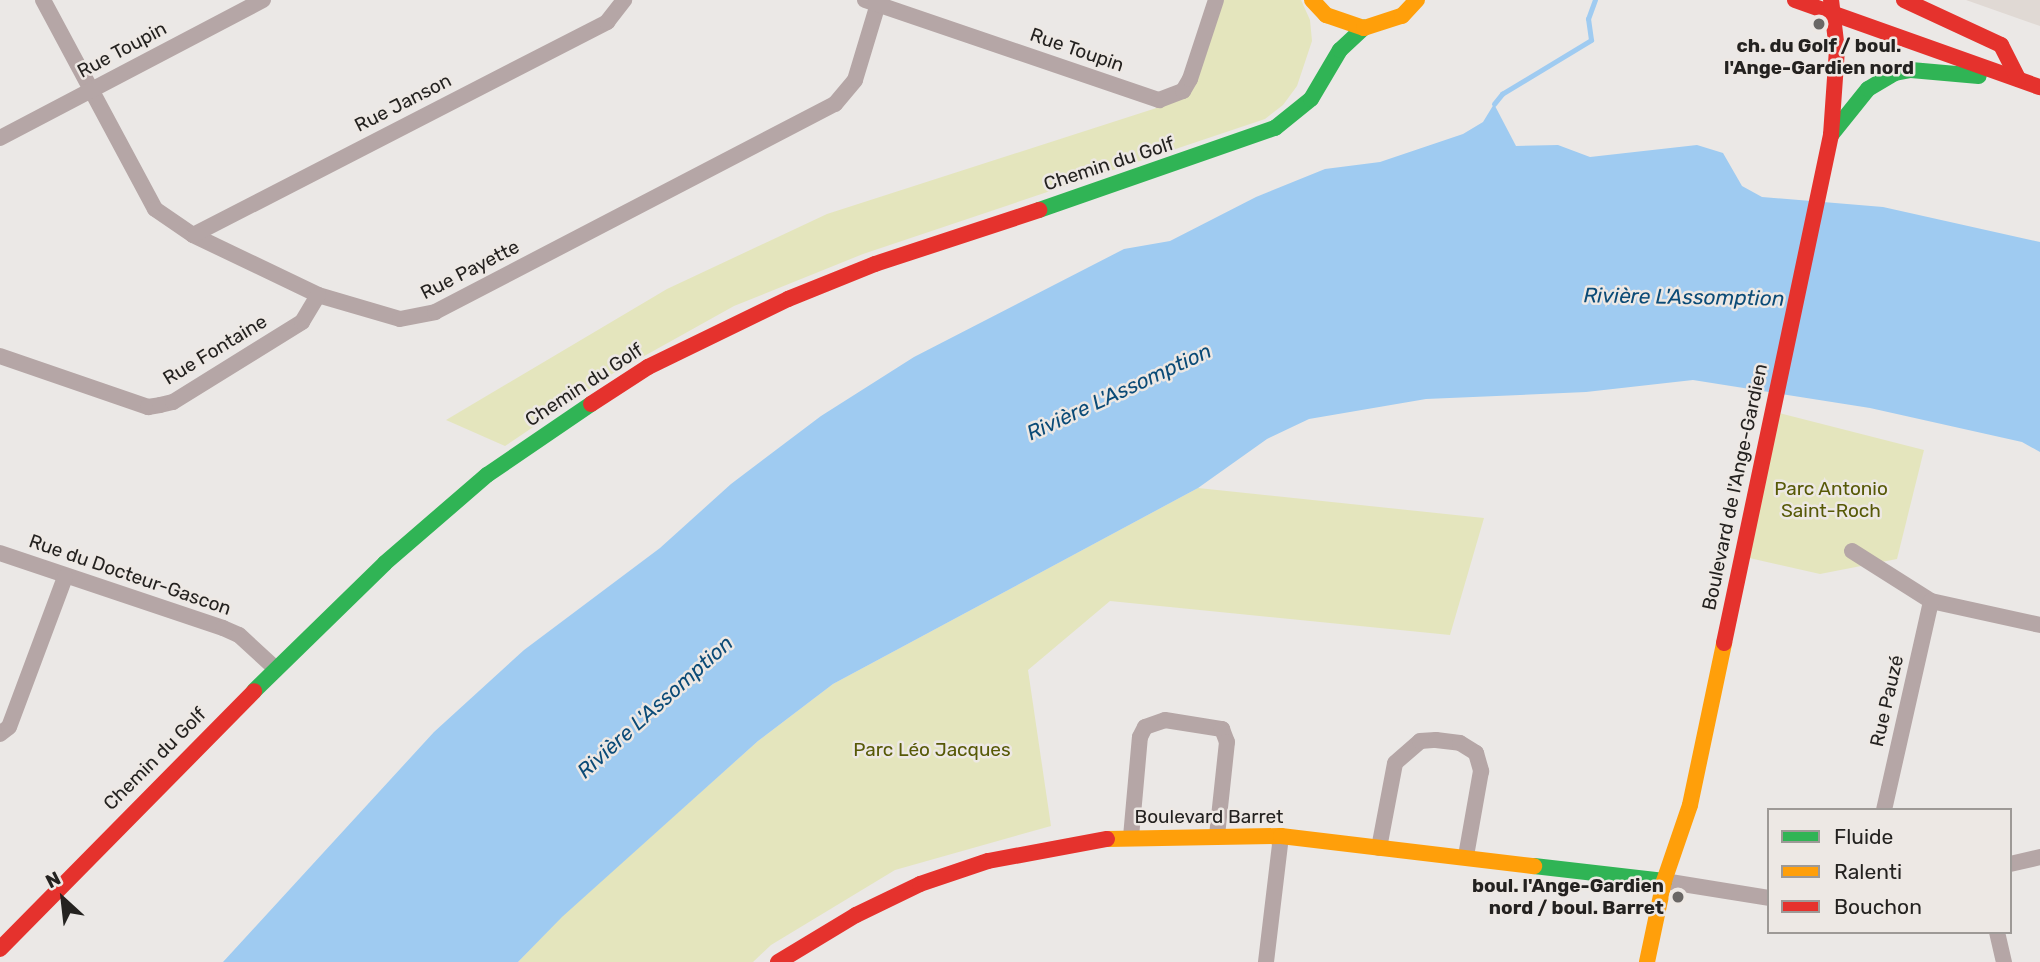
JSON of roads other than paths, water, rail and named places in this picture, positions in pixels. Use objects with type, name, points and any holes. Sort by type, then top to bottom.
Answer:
[{"type":"street","name":"Rue Payette","points":[[43,0],[155,209],[193,235],[318,295],[400,319],[419,319],[472,293],[835,104],[855,80],[872,2]]},
{"type":"street","name":"Rue Toupin","points":[[0,138],[263,0]]},
{"type":"street","name":"Rue Janson","points":[[193,235],[607,22],[624,0]]},
{"type":"street","name":"Rue Toupin","points":[[872,2],[1158,100],[1183,91],[1190,79],[1216,0]]},
{"type":"street","points":[[1312,0],[1326,15],[1364,27],[1393,20],[1418,0]]},
{"type":"street","points":[[1795,0],[1833,17],[2040,87]]},
{"type":"street","name":"Boulevard de l'Ange-Gardien","points":[[1647,962],[1664,881],[1690,804],[1831,135],[1837,72],[1830,0]]},
{"type":"street","points":[[1904,0],[2001,45],[2018,79]]},
{"type":"street","points":[[1325,74],[1326,15]]},
{"type":"street","name":"Chemin du Golf","points":[[0,949],[276,669],[385,563],[487,475],[648,367],[740,321],[875,264],[1251,140],[1296,113],[1351,34],[1364,27]]},
{"type":"street","points":[[1831,135],[1868,89],[1895,74],[1929,70],[2018,79]]},
{"type":"street","name":"Rue Fontaine","points":[[0,356],[148,407],[173,402],[302,322],[318,295]]},
{"type":"street","points":[[1852,551],[1931,601],[2040,625]]},
{"type":"street","name":"Rue du Docteur-Gascon","points":[[0,553],[223,628],[239,635],[276,669]]},
{"type":"street","points":[[0,734],[9,727],[65,577]]},
{"type":"street","name":"Rue Pauzé","points":[[1884,808],[1931,601]]},
{"type":"street","points":[[1131,837],[1140,737],[1145,727],[1165,720],[1222,729],[1227,742],[1217,835]]},
{"type":"street","points":[[1380,848],[1395,763],[1413,745],[1436,740],[1460,743],[1476,753],[1481,771],[1466,856]]},
{"type":"street","points":[[1266,962],[1281,836]]},
{"type":"street","name":"Boulevard Barret","points":[[778,962],[856,915],[920,884],[1045,848],[1131,837],[1281,836],[1664,881]]},
{"type":"street","points":[[2012,863],[2040,857]]},
{"type":"street","points":[[1664,881],[1767,898]]},
{"type":"street","points":[[1997,934],[2004,962]]},
{"type":"water","name":"Rivière L'Assomption","points":[[1494,104],[1516,146],[1558,145],[1590,157],[1697,145],[1723,153],[1742,186],[1762,197],[1883,207],[2040,242],[2040,452],[2022,442],[1870,408],[1693,380],[1586,392],[1426,399],[1309,419],[1267,439],[1198,488],[833,684],[758,741],[562,917],[518,962],[223,962],[434,732],[524,650],[660,548],[731,484],[821,416],[914,357],[1124,249],[1170,241],[1256,197],[1325,169],[1380,162],[1463,134],[1483,122]]},
{"type":"waterway","points":[[1494,104],[1502,94],[1591,40],[1588,19],[1595,0]]},
{"type":"place","name":"ch. du Golf / boul. l'Ange-Gardien nord","points":[[1819,24]]},
{"type":"place","name":"boul. l'Ange-Gardien nord / boul. Barret","points":[[1678,897]]},
{"type":"park label","name":"Parc Antonio Saint-Roch","points":[[1831,500]]},
{"type":"park label","name":"Parc Léo Jacques","points":[[932,750]]}]
